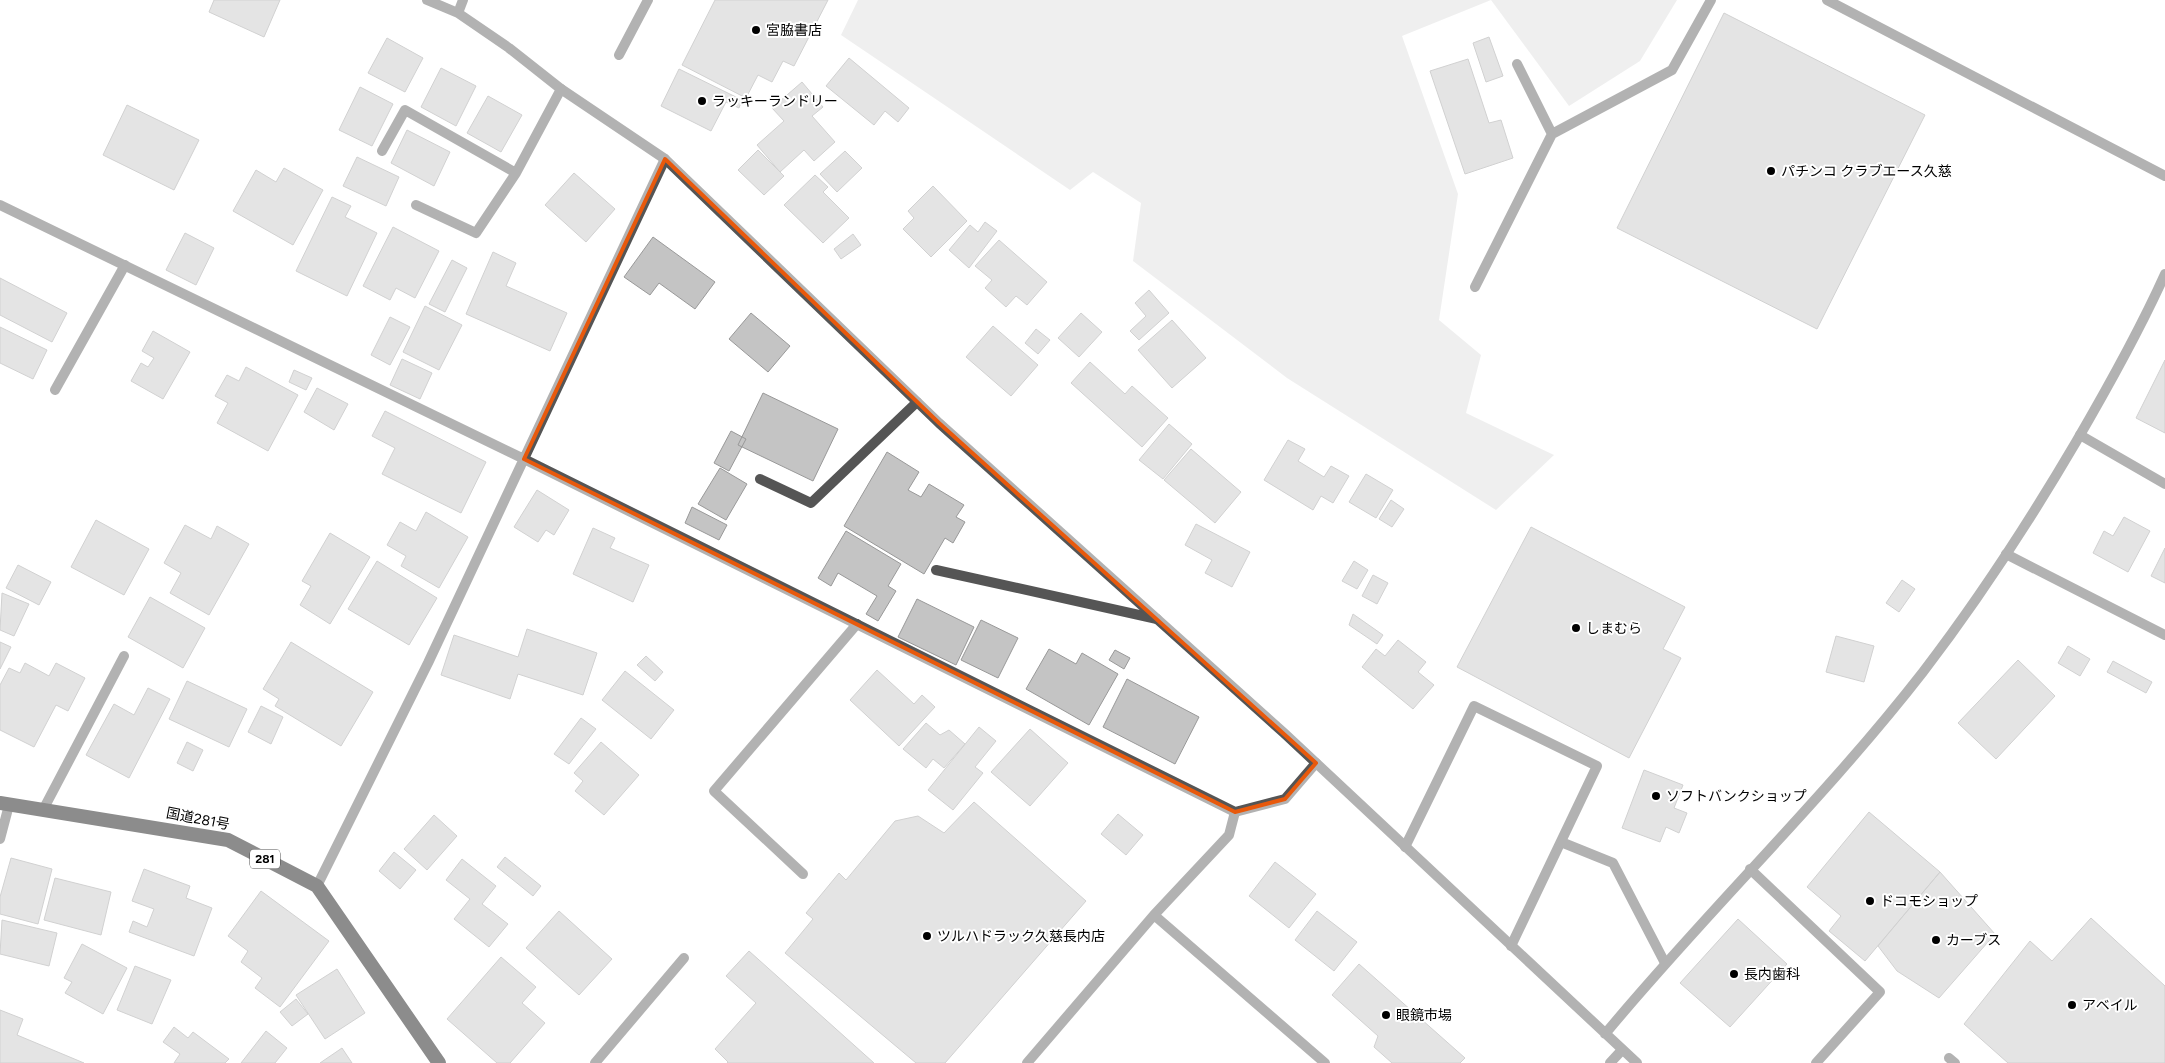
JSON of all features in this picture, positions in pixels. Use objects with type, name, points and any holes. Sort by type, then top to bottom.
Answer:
[{"type":"highway","name":"国道281号","points":[[5,804],[228,840],[317,886],[439,1063]]},
{"type":"street","points":[[427,0],[458,14],[509,48],[560,89],[665,159],[917,402],[1316,763],[1637,1063]]},
{"type":"street","points":[[458,14],[463,0]]},
{"type":"street","points":[[619,56],[648,0]]},
{"type":"street","points":[[1475,286],[1552,134],[1672,70],[1711,0]]},
{"type":"street","points":[[1828,0],[2165,176]]},
{"type":"street","points":[[1517,64],[1552,134]]},
{"type":"street","points":[[416,205],[476,233],[516,173],[560,89]]},
{"type":"street","points":[[382,151],[405,110],[516,173]]},
{"type":"street","points":[[317,886],[428,663],[665,159]]},
{"type":"street","points":[[0,205],[524,459],[1234,812],[1285,799],[1316,763]]},
{"type":"street","points":[[55,390],[125,265]]},
{"type":"street","points":[[1605,1034],[1665,963],[1842,767],[1922,673],[2006,554],[2080,435],[2101,400],[2165,274]]},
{"type":"street","points":[[760,478],[811,503],[917,402]]},
{"type":"street","points":[[2080,435],[2165,484]]},
{"type":"street","points":[[2006,554],[2165,635]]},
{"type":"street","points":[[936,570],[1158,619]]},
{"type":"street","points":[[803,874],[714,791],[857,624]]},
{"type":"street","points":[[44,810],[124,656]]},
{"type":"street","points":[[1405,847],[1474,706],[1597,766],[1511,946]]},
{"type":"street","points":[[0,839],[5,804]]},
{"type":"street","points":[[1027,1063],[1154,915],[1229,836],[1234,812]]},
{"type":"street","points":[[1561,842],[1613,863],[1665,963]]},
{"type":"street","points":[[1750,869],[1880,992],[1816,1063]]},
{"type":"street","points":[[1154,915],[1325,1063]]},
{"type":"street","points":[[595,1063],[684,958]]},
{"type":"street","points":[[1610,1063],[1622,1050]]},
{"type":"highlighted area","points":[[665,159],[939,423],[1316,763],[1285,799],[1235,812],[524,459]]},
{"type":"shaded area","points":[[858,0],[1491,0],[1402,36],[1458,194],[1439,320],[1481,355],[1466,413],[1554,455],[1496,510],[1287,378],[1133,261],[1141,203],[1093,172],[1070,190],[841,35]]},
{"type":"shaded area","points":[[1491,0],[1677,0],[1640,61],[1569,106]]},
{"type":"building","points":[[214,0],[280,0],[264,37],[209,12]]},
{"type":"building","name":"宮脇書店","points":[[715,0],[828,0],[794,66],[783,61],[772,82],[758,75],[746,98],[682,65]]},
{"type":"building","name":"パチンコ クラブエース久慈","points":[[1724,13],[1925,115],[1817,329],[1617,228]]},
{"type":"building","points":[[1489,37],[1503,76],[1486,82],[1473,43]]},
{"type":"building","points":[[387,38],[423,58],[405,92],[368,73]]},
{"type":"building","points":[[849,58],[909,108],[898,122],[885,111],[874,125],[826,86]]},
{"type":"building","points":[[1468,59],[1489,123],[1501,120],[1513,158],[1465,174],[1430,71]]},
{"type":"building","points":[[441,68],[476,86],[456,126],[421,107]]},
{"type":"building","name":"ラッキーランドリー","points":[[679,69],[742,100],[739,108],[726,102],[711,131],[661,106]]},
{"type":"building","points":[[802,82],[823,107],[812,116],[835,142],[814,161],[804,150],[780,172],[757,145],[784,121],[772,108]]},
{"type":"building","points":[[360,87],[393,104],[372,146],[339,130]]},
{"type":"building","points":[[488,96],[522,115],[501,152],[467,133]]},
{"type":"building","points":[[127,105],[199,140],[174,190],[103,155]]},
{"type":"building","points":[[407,130],[450,152],[434,186],[391,163]]},
{"type":"building","points":[[758,150],[784,176],[764,195],[738,170]]},
{"type":"building","points":[[845,151],[862,168],[837,192],[820,174]]},
{"type":"building","points":[[357,157],[399,177],[386,206],[343,186]]},
{"type":"building","points":[[284,168],[323,190],[293,245],[233,211],[256,170],[276,182]]},
{"type":"building","points":[[574,173],[615,209],[586,242],[545,205]]},
{"type":"building","points":[[815,175],[828,187],[823,192],[849,218],[823,243],[784,205]]},
{"type":"building","points":[[933,186],[967,221],[931,257],[903,229],[914,218],[908,211]]},
{"type":"building","points":[[332,197],[351,206],[345,217],[377,233],[347,296],[296,271]]},
{"type":"building","points":[[985,222],[997,231],[969,268],[949,250],[970,225],[978,232]]},
{"type":"building","points":[[393,227],[439,251],[415,298],[396,288],[390,300],[363,286]]},
{"type":"building","points":[[185,233],[214,248],[196,285],[166,270]]},
{"type":"building","points":[[853,234],[861,245],[841,259],[834,249]]},
{"type":"building","points":[[653,237],[715,282],[695,309],[659,283],[650,295],[624,277]]},
{"type":"building","points":[[999,240],[1047,282],[1027,305],[1016,296],[1006,307],[985,288],[992,280],[975,266]]},
{"type":"building","points":[[493,252],[516,263],[506,286],[567,313],[550,351],[466,314]]},
{"type":"building","points":[[452,260],[467,268],[445,312],[429,304]]},
{"type":"building","points":[[0,278],[67,313],[52,342],[0,315]]},
{"type":"building","points":[[1149,290],[1169,313],[1139,340],[1130,331],[1146,316],[1135,303]]},
{"type":"building","points":[[425,306],[462,325],[439,370],[403,352]]},
{"type":"building","points":[[751,313],[790,346],[768,372],[729,339]]},
{"type":"building","points":[[1081,313],[1102,332],[1079,357],[1058,338]]},
{"type":"building","points":[[390,317],[410,327],[390,365],[371,355]]},
{"type":"building","points":[[1172,320],[1206,358],[1172,388],[1138,350]]},
{"type":"building","points":[[993,326],[1038,365],[1011,396],[966,357]]},
{"type":"building","points":[[0,327],[47,350],[33,379],[0,363]]},
{"type":"building","points":[[1036,329],[1050,340],[1038,354],[1025,343]]},
{"type":"building","points":[[153,331],[190,352],[163,399],[131,381],[141,363],[148,367],[154,358],[142,351]]},
{"type":"building","points":[[402,359],[432,373],[420,399],[390,385]]},
{"type":"building","points":[[2165,360],[2165,433],[2136,418]]},
{"type":"building","points":[[1090,362],[1125,394],[1132,386],[1168,418],[1142,447],[1071,383]]},
{"type":"building","points":[[246,367],[298,395],[268,451],[217,423],[228,403],[215,396],[227,375],[239,381]]},
{"type":"building","points":[[294,370],[312,378],[306,390],[289,382]]},
{"type":"building","points":[[317,388],[348,404],[334,430],[304,412]]},
{"type":"building","points":[[763,393],[838,429],[813,481],[738,445]]},
{"type":"building","points":[[385,411],[486,462],[461,513],[382,474],[395,448],[372,436]]},
{"type":"building","points":[[1169,424],[1192,444],[1163,479],[1139,460]]},
{"type":"building","points":[[731,431],[746,439],[729,471],[714,463]]},
{"type":"building","points":[[1288,440],[1305,449],[1298,461],[1324,477],[1331,466],[1349,476],[1333,503],[1321,496],[1313,510],[1264,480]]},
{"type":"building","points":[[1191,449],[1241,492],[1215,523],[1164,480]]},
{"type":"building","points":[[887,452],[919,472],[908,490],[921,497],[929,484],[964,505],[956,517],[965,522],[953,543],[945,538],[924,574],[844,526]]},
{"type":"building","points":[[720,468],[747,484],[726,520],[698,504]]},
{"type":"building","points":[[1366,474],[1393,490],[1376,518],[1349,502]]},
{"type":"building","points":[[537,490],[569,510],[554,535],[546,530],[538,542],[514,527]]},
{"type":"building","points":[[1391,500],[1404,509],[1392,527],[1379,519]]},
{"type":"building","points":[[692,507],[727,525],[719,540],[685,523]]},
{"type":"building","points":[[426,512],[468,537],[439,588],[401,566],[406,556],[387,545],[400,522],[416,531]]},
{"type":"building","points":[[2124,517],[2150,531],[2128,572],[2093,553],[2104,531],[2113,536]]},
{"type":"building","points":[[96,520],[149,549],[124,595],[71,567]]},
{"type":"building","points":[[1196,524],[1250,552],[1232,587],[1205,573],[1212,560],[1185,545]]},
{"type":"building","points":[[185,525],[211,539],[217,526],[249,544],[209,615],[170,593],[181,573],[164,563]]},
{"type":"building","name":"しまむら","points":[[1531,527],[1685,607],[1663,649],[1681,658],[1629,758],[1457,667]]},
{"type":"building","points":[[593,528],[615,538],[610,548],[649,565],[633,602],[573,574]]},
{"type":"building","points":[[846,531],[901,564],[888,586],[896,591],[878,621],[866,614],[877,596],[838,573],[831,586],[818,578]]},
{"type":"building","points":[[330,533],[370,557],[330,624],[300,605],[311,586],[302,581]]},
{"type":"building","points":[[2165,548],[2165,583],[2151,576]]},
{"type":"building","points":[[377,561],[437,598],[409,645],[348,609]]},
{"type":"building","points":[[1354,561],[1368,570],[1357,589],[1342,581]]},
{"type":"building","points":[[18,565],[51,582],[39,605],[6,588]]},
{"type":"building","points":[[1373,575],[1388,583],[1377,604],[1362,596]]},
{"type":"building","points":[[1902,580],[1915,589],[1899,612],[1886,603]]},
{"type":"building","points":[[2,593],[29,604],[14,636],[0,630]]},
{"type":"building","points":[[150,597],[205,628],[183,668],[128,637]]},
{"type":"building","points":[[917,599],[974,627],[956,665],[898,637]]},
{"type":"building","points":[[1353,614],[1383,635],[1377,644],[1349,625]]},
{"type":"building","points":[[981,620],[1018,638],[998,678],[961,660]]},
{"type":"building","points":[[527,629],[597,653],[583,695],[518,674],[510,699],[441,675],[454,635],[518,657]]},
{"type":"building","points":[[1836,636],[1874,646],[1864,682],[1826,672]]},
{"type":"building","points":[[1398,640],[1426,662],[1418,672],[1434,685],[1413,709],[1362,667],[1376,649],[1385,656]]},
{"type":"building","points":[[0,642],[11,647],[0,669]]},
{"type":"building","points":[[291,642],[373,692],[341,746],[275,706],[279,699],[263,689]]},
{"type":"building","points":[[2068,646],[2090,659],[2080,676],[2058,663]]},
{"type":"building","points":[[1049,649],[1076,664],[1082,653],[1118,674],[1089,725],[1026,689]]},
{"type":"building","points":[[1115,650],[1130,658],[1124,669],[1109,660]]},
{"type":"building","points":[[646,656],[663,672],[655,681],[637,665]]},
{"type":"building","points":[[2018,660],[2055,696],[1996,759],[1958,723]]},
{"type":"building","points":[[2113,661],[2152,682],[2146,693],[2107,672]]},
{"type":"building","points":[[25,663],[49,676],[56,663],[85,678],[68,711],[56,705],[34,747],[0,730],[0,685],[9,668],[20,673]]},
{"type":"building","points":[[877,670],[914,704],[922,695],[935,707],[899,746],[850,700]]},
{"type":"building","points":[[625,671],[674,710],[651,739],[602,700]]},
{"type":"building","points":[[1127,679],[1199,717],[1175,764],[1103,727]]},
{"type":"building","points":[[187,681],[247,709],[229,747],[169,719]]},
{"type":"building","points":[[148,688],[170,699],[129,778],[86,755],[114,704],[134,715]]},
{"type":"building","points":[[261,706],[283,717],[271,744],[248,732]]},
{"type":"building","points":[[581,718],[596,729],[569,764],[554,754]]},
{"type":"building","points":[[926,723],[940,735],[949,730],[965,744],[944,768],[933,759],[926,768],[903,749]]},
{"type":"building","points":[[979,727],[996,741],[975,767],[983,773],[953,810],[928,790]]},
{"type":"building","points":[[1030,729],[1068,763],[1030,806],[991,772]]},
{"type":"building","points":[[187,742],[203,750],[193,771],[177,763]]},
{"type":"building","points":[[601,742],[639,775],[604,815],[575,791],[583,781],[574,773]]},
{"type":"building","name":"ソフトバンクショップ","points":[[1644,770],[1683,785],[1674,808],[1687,813],[1679,833],[1666,827],[1660,842],[1622,828]]},
{"type":"building","name":"ツルハドラック久慈長内店","points":[[974,802],[1086,901],[945,1063],[916,1063],[785,953],[813,919],[806,913],[839,873],[846,880],[895,821],[918,816],[944,833]]},
{"type":"building","name":"ドコモショップ","points":[[1869,812],[1940,872],[1865,961],[1829,931],[1841,916],[1807,887]]},
{"type":"building","points":[[1118,814],[1143,835],[1126,855],[1101,834]]},
{"type":"building","points":[[434,815],[457,836],[427,870],[404,849]]},
{"type":"building","points":[[394,852],[416,870],[400,889],[379,871]]},
{"type":"building","points":[[505,857],[541,886],[533,896],[497,867]]},
{"type":"building","points":[[11,858],[52,869],[38,924],[0,914],[0,897]]},
{"type":"building","points":[[462,859],[496,886],[482,904],[508,924],[489,947],[454,919],[470,899],[446,880]]},
{"type":"building","points":[[1275,862],[1316,894],[1289,928],[1249,896]]},
{"type":"building","points":[[144,869],[190,886],[186,898],[212,908],[194,956],[129,932],[133,921],[147,927],[154,909],[132,901]]},
{"type":"building","name":"カーブス","points":[[1940,872],[1995,934],[1939,998],[1897,971],[1878,946]]},
{"type":"building","points":[[55,878],[111,892],[101,935],[44,920]]},
{"type":"building","points":[[261,891],[329,941],[280,1007],[255,988],[262,978],[241,962],[248,951],[228,936]]},
{"type":"building","points":[[559,911],[612,959],[579,995],[526,948]]},
{"type":"building","points":[[1317,911],[1357,942],[1334,971],[1295,940]]},
{"type":"building","name":"アベイル","points":[[2091,918],[2165,986],[2165,1063],[2008,1063],[1964,1024],[2030,941],[2052,961]]},
{"type":"building","name":"長内歯科","points":[[1738,919],[1787,964],[1730,1027],[1680,983]]},
{"type":"building","points":[[2,920],[57,933],[49,966],[0,954]]},
{"type":"building","points":[[82,944],[127,968],[103,1014],[65,993],[72,982],[64,978]]},
{"type":"building","points":[[749,951],[874,1063],[727,1063],[715,1049],[756,1003],[726,976]]},
{"type":"building","points":[[501,957],[536,987],[522,1003],[545,1023],[510,1063],[497,1063],[447,1019]]},
{"type":"building","name":"眼鏡市場","points":[[1359,964],[1465,1058],[1460,1063],[1392,1063],[1374,1047],[1378,1036],[1332,995]]},
{"type":"building","points":[[135,966],[171,980],[152,1024],[117,1010]]},
{"type":"building","points":[[337,969],[365,1013],[325,1039],[296,995]]},
{"type":"building","points":[[296,999],[308,1014],[292,1026],[280,1012]]},
{"type":"building","points":[[0,1010],[23,1019],[17,1035],[84,1063],[0,1063]]},
{"type":"building","points":[[174,1027],[188,1038],[193,1032],[229,1059],[225,1063],[174,1063],[180,1054],[163,1042]]},
{"type":"building","points":[[266,1031],[287,1048],[275,1063],[241,1063]]},
{"type":"building","points":[[342,1048],[352,1063],[320,1063]]},
{"type":"place","name":"宮脇書店","points":[[756,30]]},
{"type":"place","name":"ラッキーランドリー","points":[[702,101]]},
{"type":"place","name":"パチンコ クラブエース久慈","points":[[1771,171]]},
{"type":"place","name":"しまむら","points":[[1576,628]]},
{"type":"place","name":"ソフトバンクショップ","points":[[1656,796]]},
{"type":"place","name":"ドコモショップ","points":[[1870,901]]},
{"type":"place","name":"ツルハドラック久慈長内店","points":[[927,936]]},
{"type":"place","name":"カーブス","points":[[1936,940]]},
{"type":"place","name":"長内歯科","points":[[1734,974]]},
{"type":"place","name":"アベイル","points":[[2072,1005]]},
{"type":"place","name":"眼鏡市場","points":[[1386,1015]]}]
